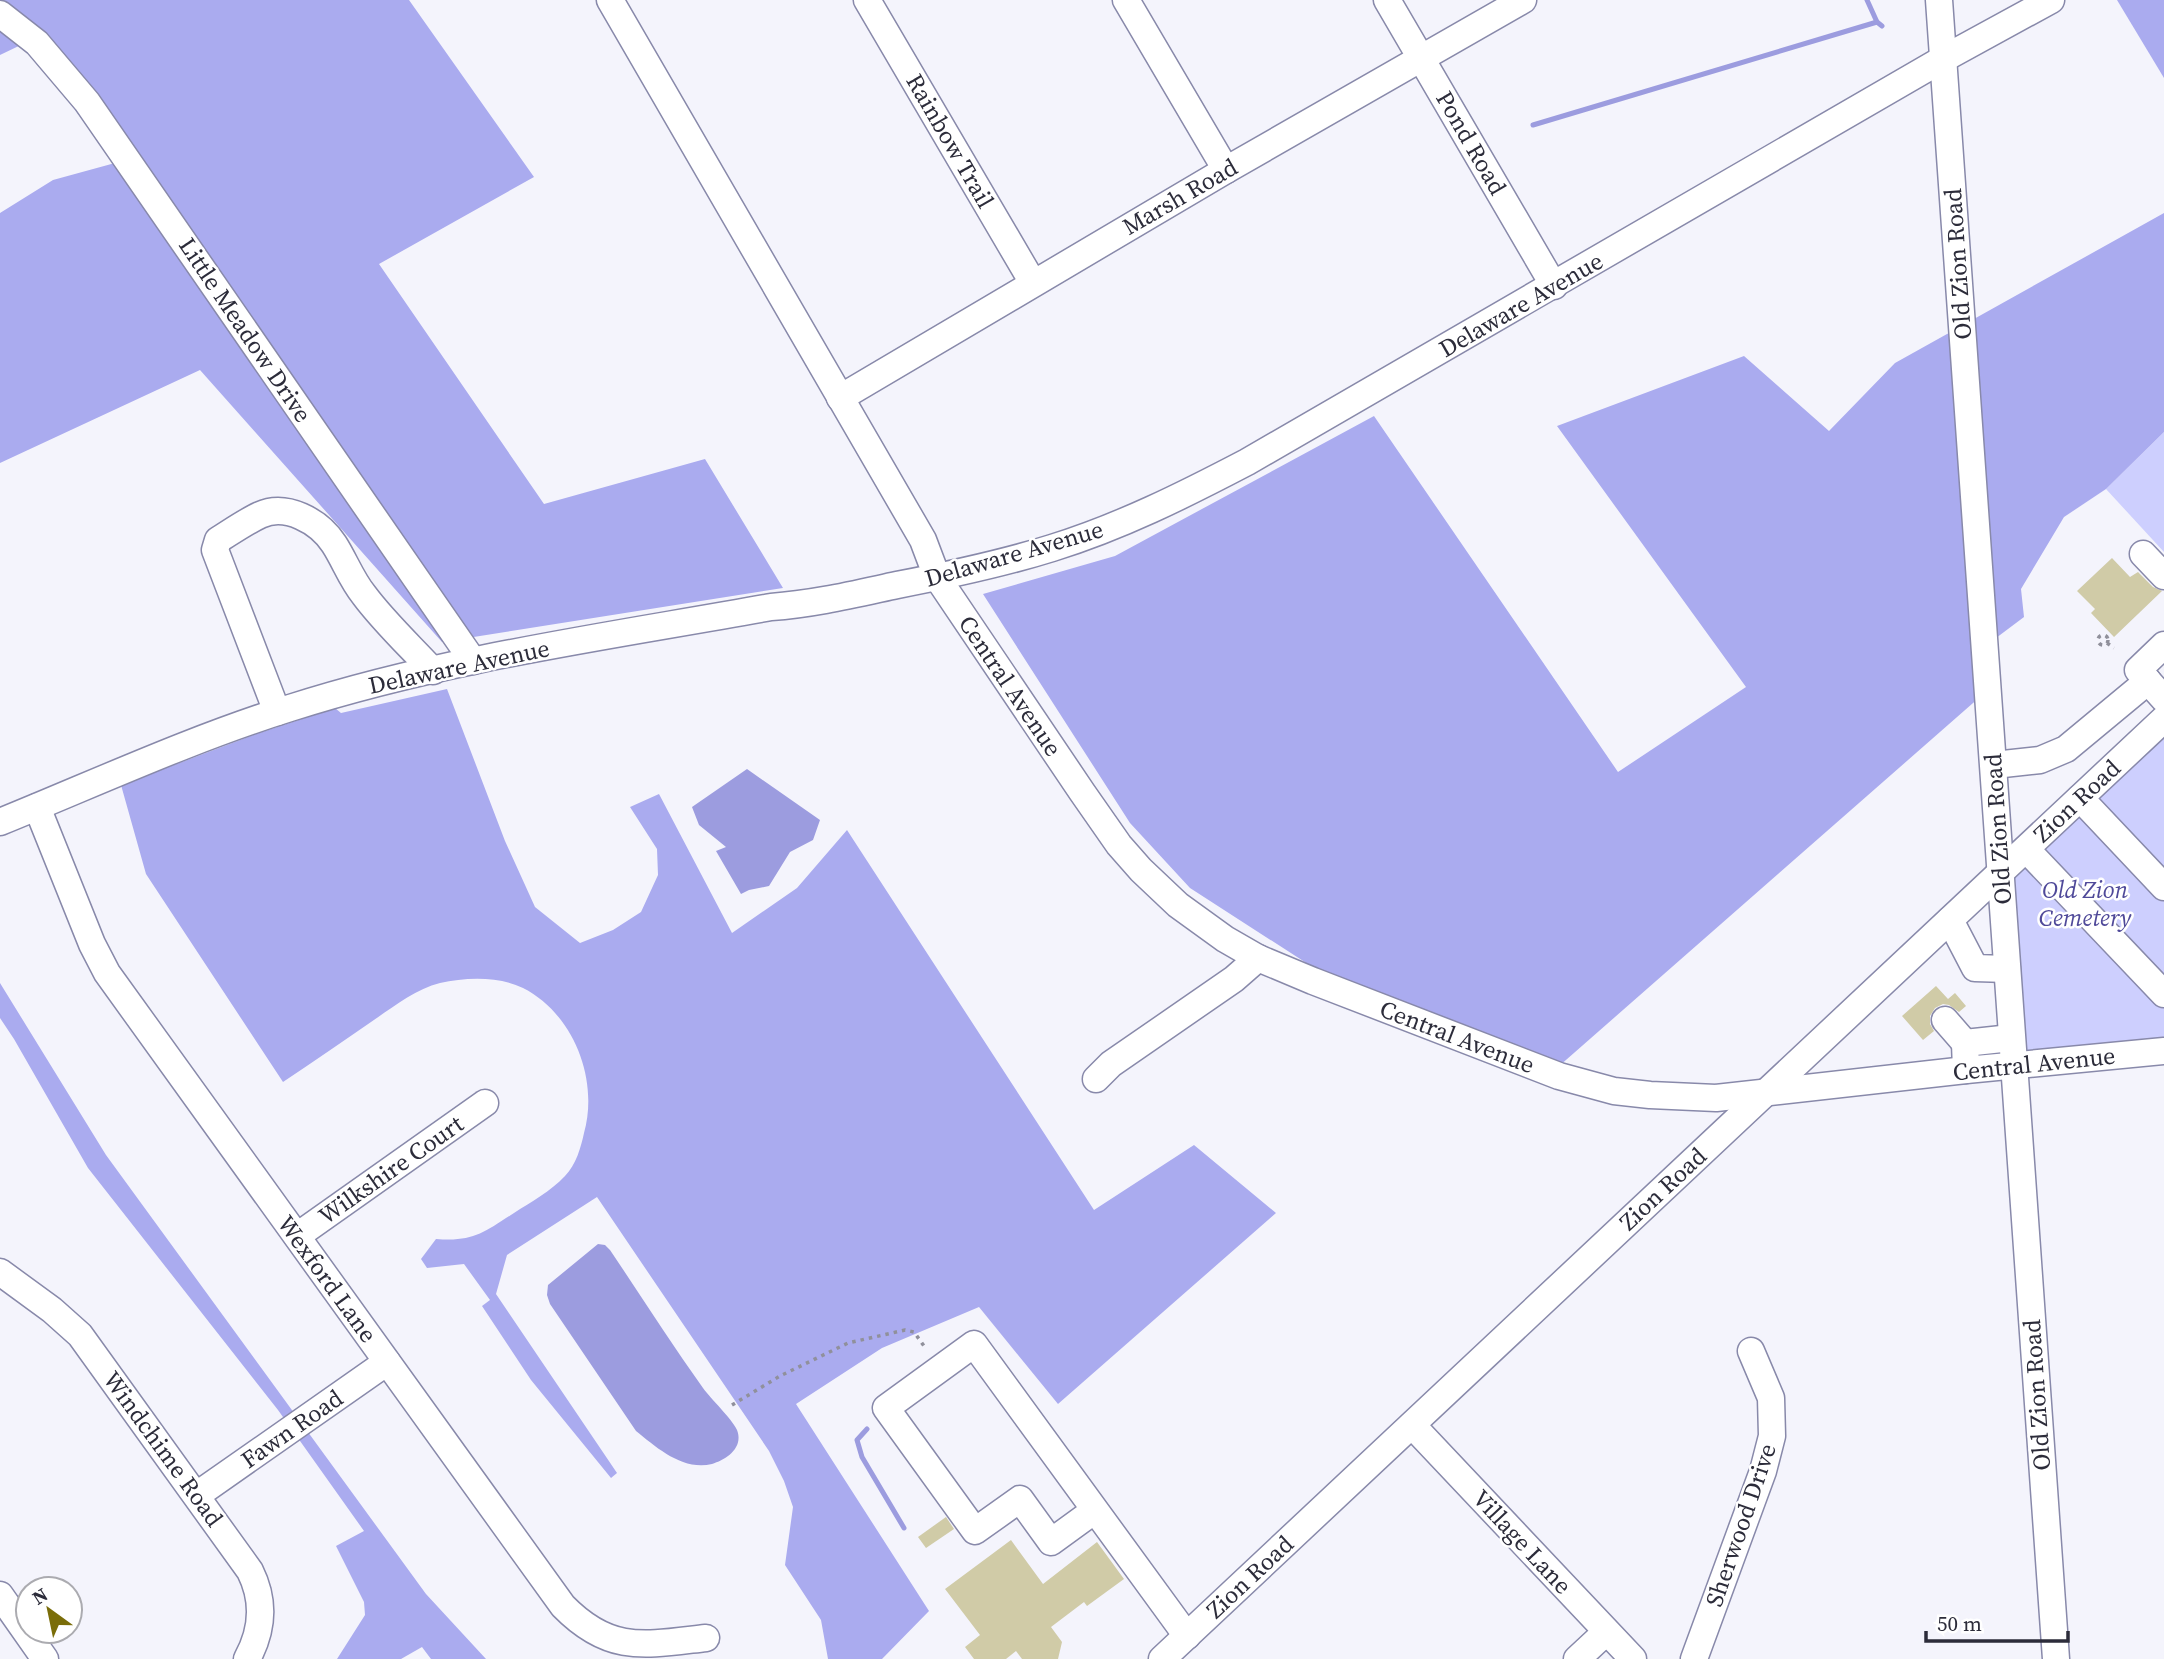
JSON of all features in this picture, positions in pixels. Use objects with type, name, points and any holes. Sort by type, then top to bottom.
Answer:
[{"type":"street","points":[[610,0],[923,540],[937,577]]},
{"type":"street","name":"Rainbow Trail","points":[[867,0],[1033,283]]},
{"type":"street","points":[[1126,0],[1226,170]]},
{"type":"street","name":"Pond Road","points":[[1387,0],[1554,285]]},
{"type":"street","name":"Marsh Road","points":[[840,398],[1226,170],[1523,0]]},
{"type":"street","name":"Old Zion Road","points":[[1939,0],[1994,765],[2012,1066],[2056,1659]]},
{"type":"street","name":"Delaware Avenue","points":[[0,822],[277,712],[357,689],[473,661],[771,607],[803,604],[937,577],[1053,548],[1117,524],[1187,494],[1247,462],[1943,59],[2051,0]]},
{"type":"street","name":"Little Meadow Drive","points":[[0,13],[37,43],[87,102],[473,661]]},
{"type":"street","points":[[277,712],[215,550],[218,540],[262,514],[284,511],[303,517],[319,527],[334,543],[347,571],[364,596],[433,671]]},
{"type":"street","points":[[2143,554],[2164,576]]},
{"type":"street","name":"Central Avenue","points":[[937,577],[1082,793],[1125,851],[1156,885],[1214,932],[1258,958],[1312,981],[1575,1081],[1614,1091],[1670,1097],[1716,1098],[2164,1051]]},
{"type":"street","points":[[1994,765],[2040,760],[2066,749],[2156,690],[2138,670],[2164,645]]},
{"type":"street","name":"Zion Road","points":[[1162,1659],[2164,719]]},
{"type":"street","points":[[2080,798],[2164,887]]},
{"type":"street","name":"Wexford Lane","points":[[37,807],[92,944],[107,974],[548,1587],[576,1620],[622,1642],[643,1645],[706,1638]]},
{"type":"street","points":[[2026,849],[2164,994]]},
{"type":"street","points":[[1950,920],[1975,968],[2007,969]]},
{"type":"street","points":[[1096,1079],[1111,1064],[1234,979],[1258,958]]},
{"type":"street","points":[[1945,1020],[1965,1043],[1966,1070]]},
{"type":"street","points":[[1965,1043],[2011,1038]]},
{"type":"street","name":"Wilkshire Court","points":[[297,1236],[485,1103]]},
{"type":"street","name":"Windchime Road","points":[[1,1276],[52,1310],[80,1335],[250,1571],[261,1608],[261,1625],[247,1659]]},
{"type":"street","points":[[1095,1510],[1051,1542],[1020,1499],[975,1531],[886,1408],[974,1344],[1187,1636]]},
{"type":"street","name":"Sherwood Drive","points":[[1694,1659],[1763,1471],[1772,1436],[1771,1398],[1751,1351]]},
{"type":"street","name":"Fawn Road","points":[[197,1495],[387,1362]]},
{"type":"street","name":"Village Lane","points":[[1412,1425],[1633,1659]]},
{"type":"street","points":[[0,1595],[46,1659]]},
{"type":"street","points":[[1577,1659],[1606,1632]]},
{"type":"path","points":[[2107,643],[2114,648]]},
{"type":"path","points":[[732,1405],[780,1376],[848,1343],[905,1329],[914,1332],[924,1346]]},
{"type":"green space","points":[[2164,432],[2164,552],[2106,489]]},
{"type":"green space","name":"Old Zion Cemetery","points":[[2164,719],[2164,1048],[2027,1051],[2001,872]]},
{"type":"shaded area","points":[[0,0],[409,0],[534,177],[379,264],[544,504],[705,459],[783,588],[442,642],[200,370],[0,463],[0,213],[53,180],[115,163],[25,43],[0,55]]},
{"type":"shaded area","points":[[2117,0],[2164,0],[2164,78]]},
{"type":"shaded area","points":[[2164,213],[2164,432],[2106,489],[2064,517],[2021,589],[2024,617],[1988,644],[1989,689],[1550,1074],[1376,1008],[1190,888],[1130,823],[983,594],[1115,556],[1374,416],[1618,772],[1746,687],[1557,426],[1744,356],[1829,431],[1895,363]]},
{"type":"shaded area","points":[[447,689],[505,841],[535,907],[580,943],[613,930],[641,912],[658,875],[657,849],[630,807],[659,794],[732,933],[797,888],[847,830],[1094,1210],[1194,1145],[1276,1213],[1058,1404],[979,1307],[882,1348],[796,1404],[929,1611],[882,1659],[828,1659],[821,1620],[785,1565],[793,1507],[769,1451],[597,1197],[507,1255],[496,1294],[617,1473],[611,1478],[531,1380],[482,1306],[490,1300],[464,1264],[427,1268],[421,1259],[436,1239],[469,1237],[494,1226],[547,1191],[572,1167],[584,1133],[588,1092],[578,1050],[569,1031],[556,1014],[523,988],[504,981],[471,979],[440,983],[404,1000],[283,1082],[146,874],[121,785],[256,734],[335,708],[341,713]]},
{"type":"shaded area","points":[[747,769],[820,820],[813,840],[790,852],[769,886],[741,894],[716,851],[726,847],[699,825],[692,807]]},
{"type":"shaded area","points":[[0,983],[106,1155],[426,1594],[486,1659],[431,1659],[422,1647],[401,1659],[337,1659],[365,1615],[364,1602],[336,1546],[364,1531],[278,1410],[88,1168],[0,1018]]},
{"type":"shaded area","points":[[598,1244],[605,1245],[610,1250],[703,1388],[737,1430],[739,1436],[736,1448],[723,1460],[701,1465],[681,1461],[662,1451],[636,1431],[550,1304],[548,1285]]},
{"type":"building","points":[[2112,558],[2130,577],[2138,572],[2153,587],[2162,591],[2114,637],[2091,613],[2095,609],[2077,591]]},
{"type":"building","points":[[1936,986],[1948,999],[1955,993],[1966,1006],[1959,1012],[1943,1004],[1935,1008],[1930,1016],[1934,1031],[1923,1040],[1902,1016]]},
{"type":"building","points":[[946,1517],[954,1529],[926,1548],[918,1537]]},
{"type":"building","points":[[1011,1540],[1043,1584],[1097,1542],[1124,1579],[1087,1606],[1084,1602],[1051,1627],[1062,1642],[1058,1659],[1022,1659],[1016,1651],[1006,1659],[974,1659],[965,1647],[980,1635],[945,1589]]},
{"type":"waterway","points":[[1867,0],[1877,22],[1882,26]]},
{"type":"waterway","points":[[1533,125],[1877,22]]},
{"type":"waterway","points":[[867,1429],[857,1440],[862,1457],[904,1528]]}]
